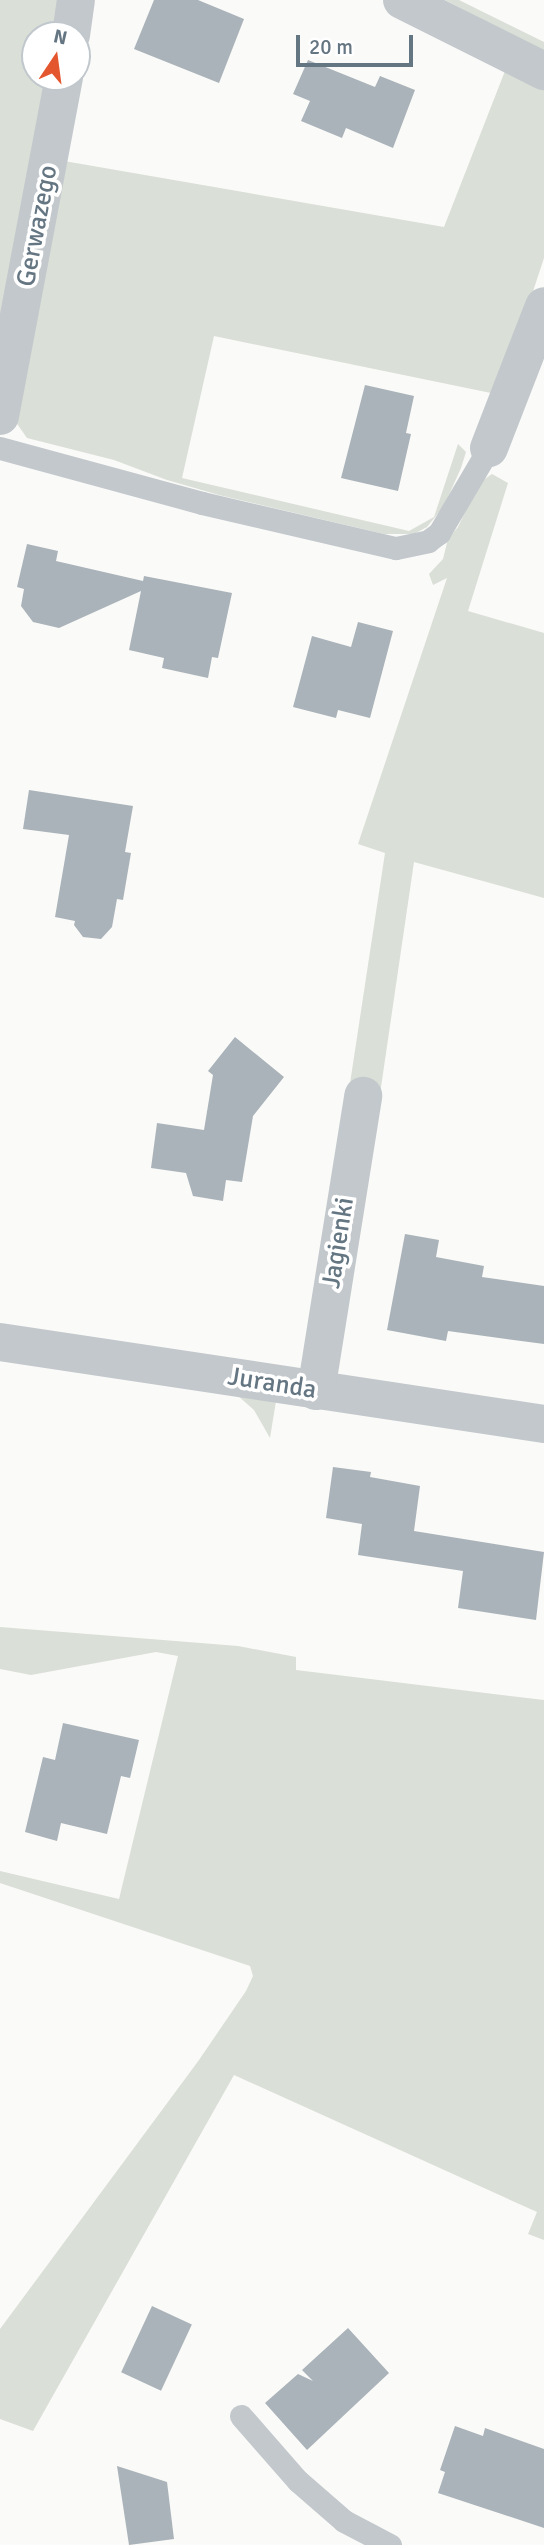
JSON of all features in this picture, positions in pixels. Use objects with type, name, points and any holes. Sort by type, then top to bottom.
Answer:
[{"type":"street","points":[[73,21],[76,0]]},
{"type":"street","points":[[402,0],[544,71]]},
{"type":"street","name":"Gerwazego","points":[[0,416],[61,91]]},
{"type":"street","points":[[489,448],[544,306]]},
{"type":"street","name":"Jagienki","points":[[316,1391],[363,1096]]},
{"type":"street","name":"Juranda","points":[[0,1342],[544,1424]]},
{"type":"lane","points":[[0,447],[202,503],[396,548],[428,541],[439,533],[489,448]]},
{"type":"lane","points":[[241,2416],[298,2481],[344,2521],[390,2545]]},
{"type":"shaded area","points":[[0,0],[66,0],[63,21],[21,21],[21,91],[50,91],[0,359]]},
{"type":"shaded area","points":[[445,0],[459,0],[544,42],[544,52]]},
{"type":"shaded area","points":[[505,71],[544,83],[544,258],[511,358],[491,393],[214,336],[182,478],[409,531],[434,517],[458,444],[466,452],[461,468],[444,506],[427,527],[414,534],[384,534],[219,495],[167,480],[114,460],[27,438],[13,418],[74,91],[77,91],[64,161],[444,227]]},
{"type":"shaded area","points":[[492,474],[508,483],[468,611],[544,633],[544,898],[414,862],[380,1094],[349,1090],[385,853],[358,844],[447,578],[433,585],[429,574],[443,559],[448,539],[458,527],[479,483]]},
{"type":"shaded area","points":[[229,1388],[276,1401],[270,1438],[254,1410]]},
{"type":"shaded area","points":[[0,1627],[238,1646],[296,1657],[296,1670],[544,1700],[544,2240],[528,2234],[537,2212],[234,2075],[33,2431],[0,2419],[0,2329],[199,2060],[246,1991],[253,1976],[250,1966],[0,1883],[0,1871],[119,1899],[178,1656],[156,1652],[31,1675],[0,1669]]},
{"type":"building","points":[[154,0],[198,0],[244,19],[219,83],[134,49]]},
{"type":"building","points":[[308,60],[375,87],[380,76],[415,90],[393,148],[346,128],[342,138],[301,121],[310,101],[293,94]]},
{"type":"building","points":[[365,385],[414,396],[406,433],[411,434],[398,491],[341,478]]},
{"type":"building","points":[[27,544],[58,551],[56,561],[143,581],[144,576],[232,593],[218,658],[212,657],[208,678],[162,668],[164,658],[129,650],[141,591],[59,628],[33,622],[21,606],[24,589],[17,587]]},
{"type":"building","points":[[358,622],[393,631],[370,718],[338,710],[336,718],[293,707],[312,636],[351,647]]},
{"type":"building","points":[[29,790],[133,806],[125,852],[131,853],[123,900],[117,899],[112,927],[101,939],[83,937],[74,925],[75,921],[55,917],[69,835],[23,829]]},
{"type":"building","points":[[235,1037],[284,1077],[253,1116],[242,1182],[226,1180],[223,1201],[193,1196],[186,1173],[151,1168],[157,1123],[204,1130],[213,1075],[208,1071]]},
{"type":"building","points":[[405,1234],[439,1240],[436,1257],[484,1266],[482,1277],[544,1286],[544,1344],[448,1331],[446,1341],[387,1330]]},
{"type":"building","points":[[333,1467],[371,1472],[370,1477],[420,1486],[414,1531],[544,1552],[536,1620],[458,1608],[463,1571],[358,1555],[362,1524],[326,1518]]},
{"type":"building","points":[[63,1723],[139,1740],[130,1778],[121,1776],[107,1834],[61,1823],[57,1841],[25,1832],[43,1757],[55,1760]]},
{"type":"building","points":[[152,2306],[192,2325],[161,2391],[121,2372]]},
{"type":"building","points":[[348,2328],[389,2373],[307,2450],[265,2403],[298,2374],[313,2381],[302,2370]]},
{"type":"building","points":[[455,2426],[483,2436],[485,2428],[544,2449],[544,2528],[438,2493],[445,2472],[440,2470]]},
{"type":"building","points":[[117,2466],[167,2482],[174,2539],[129,2545]]}]
